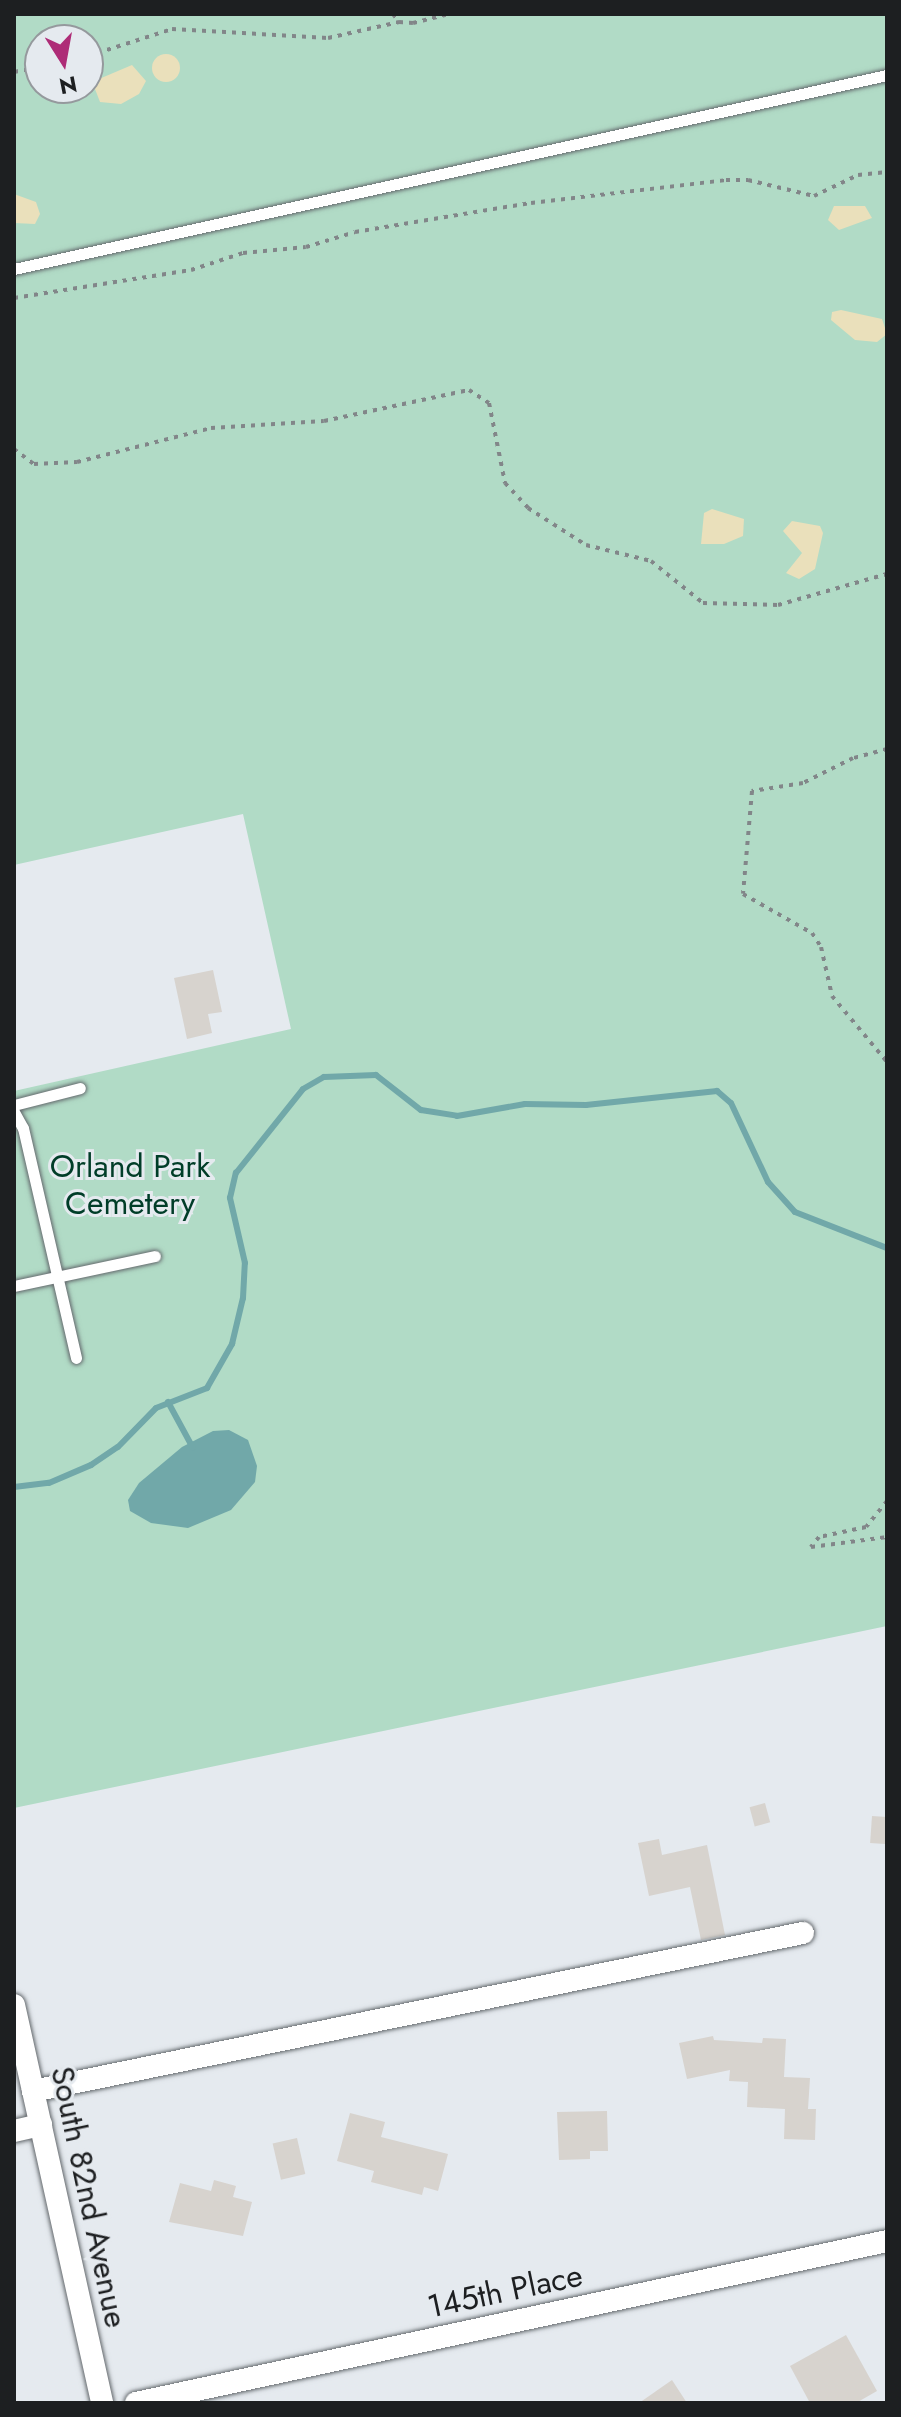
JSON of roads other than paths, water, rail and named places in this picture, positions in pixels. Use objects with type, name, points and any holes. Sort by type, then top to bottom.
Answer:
[{"type":"street","points":[[33,2091],[803,1933]]},
{"type":"street","name":"South 82nd Avenue","points":[[14,2005],[102,2403]]},
{"type":"street","points":[[14,2131],[41,2125]]},
{"type":"street","name":"145th Place","points":[[136,2403],[887,2241]]},
{"type":"lane","points":[[14,269],[887,75]]},
{"type":"lane","points":[[14,1105],[80,1088]]},
{"type":"lane","points":[[14,1112],[23,1128],[76,1358]]},
{"type":"lane","points":[[14,1286],[155,1256]]},
{"type":"water","points":[[229,1430],[248,1440],[257,1466],[255,1482],[231,1510],[188,1528],[151,1523],[130,1511],[128,1500],[139,1483],[182,1447],[213,1431]]},
{"type":"waterway","points":[[14,1487],[49,1483],[91,1465],[118,1447],[156,1408],[207,1388],[232,1344],[243,1298],[245,1263],[230,1198],[236,1173],[303,1089],[324,1077],[376,1075],[421,1110],[457,1116],[525,1104],[586,1105],[717,1091],[731,1103],[768,1182],[795,1212],[887,1248]]},
{"type":"waterway","points":[[168,1402],[193,1448]]},
{"type":"park label","name":"Orland Park Cemetery","points":[[130,1186]]}]
